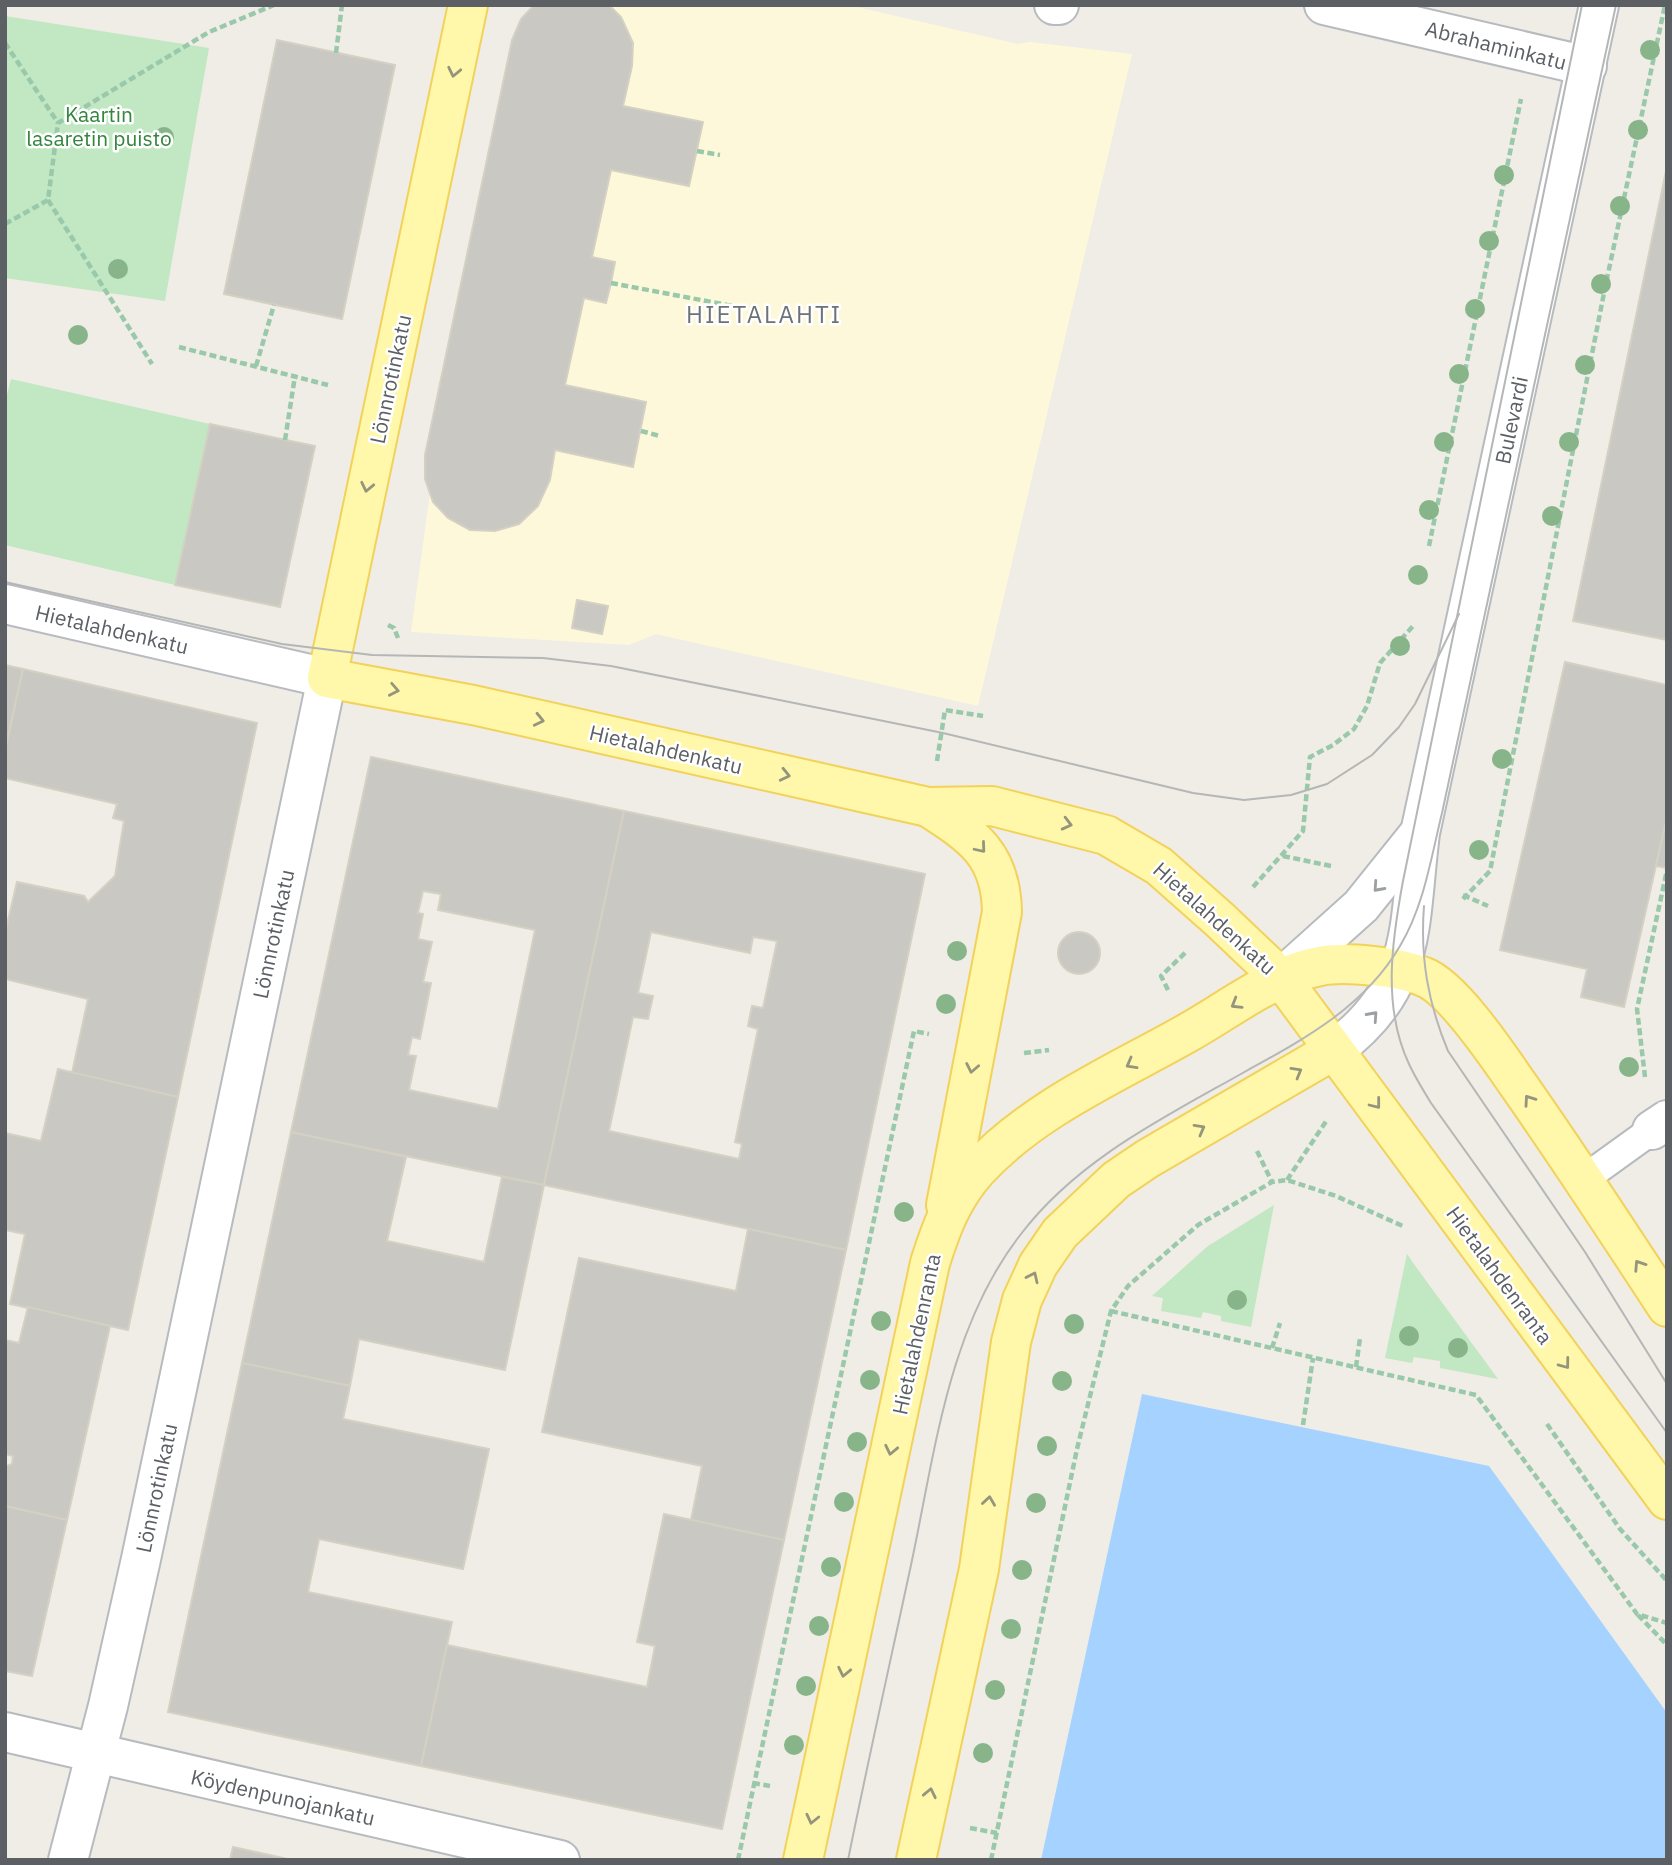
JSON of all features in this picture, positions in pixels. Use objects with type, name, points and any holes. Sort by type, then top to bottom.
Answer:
[{"type":"main road","name":"Lönnrotinkatu","points":[[327,678],[468,5]]},
{"type":"main road","name":"Hietalahdenkatu","points":[[327,678],[473,705],[928,807],[992,806],[1106,835],[1159,866],[1281,978]]},
{"type":"main road","points":[[928,807],[979,844],[997,872],[1002,890],[1002,912],[944,1217]]},
{"type":"main road","name":"Hietalahdenranta","points":[[803,1860],[930,1263],[944,1217],[977,1170],[1021,1130],[1078,1093],[1281,978],[1320,965],[1349,964],[1425,977],[1465,1013],[1493,1048],[1584,1179],[1667,1307]]},
{"type":"main road","name":"Hietalahdenranta","points":[[1281,978],[1667,1500]]},
{"type":"main road","points":[[916,1860],[979,1569],[1011,1342],[1022,1300],[1038,1265],[1060,1233],[1116,1180],[1147,1159],[1334,1050]]},
{"type":"street","name":"Abrahaminkatu","points":[[1324,5],[1587,66]]},
{"type":"street","name":"Bulevardi","points":[[1334,1050],[1385,1002],[1400,973],[1420,833],[1599,5]]},
{"type":"street","name":"Hietalahdenkatu","points":[[5,604],[327,678]]},
{"type":"street","name":"Lönnrotinkatu","points":[[68,1860],[141,1559],[327,678]]},
{"type":"street","name":"Bulevardi","points":[[1281,978],[1362,906],[1420,833]]},
{"type":"street","name":"Köydenpunojankatu","points":[[5,1732],[560,1860]]},
{"type":"lane","points":[[1584,1179],[1659,1125]]},
{"type":"path","points":[[58,123],[209,32],[274,5]]},
{"type":"path","points":[[336,52],[342,5]]},
{"type":"path","points":[[1490,872],[1605,288],[1665,5]]},
{"type":"path","points":[[5,43],[58,123],[48,200],[152,364]]},
{"type":"path","points":[[1427,559],[1531,52]]},
{"type":"path","points":[[697,151],[720,155]]},
{"type":"path","points":[[5,224],[48,200]]},
{"type":"path","points":[[611,283],[738,307]]},
{"type":"path","points":[[256,366],[274,305]]},
{"type":"path","points":[[179,347],[328,385]]},
{"type":"path","points":[[285,440],[295,376]]},
{"type":"path","points":[[640,432],[660,436]]},
{"type":"path","points":[[1309,790],[1310,757],[1333,746],[1354,729],[1367,706],[1380,663],[1413,626],[1416,613]]},
{"type":"path","points":[[388,625],[394,628],[398,638]]},
{"type":"path","points":[[945,710],[983,716]]},
{"type":"path","points":[[1659,1125],[1637,1009],[1667,870]]},
{"type":"path","points":[[1155,993],[1166,987]]},
{"type":"path","points":[[737,1860],[914,1031],[1016,1053],[1045,1053],[1056,1047]]},
{"type":"path","points":[[991,1860],[1077,1450],[1111,1311],[1128,1286],[1198,1225],[1272,1182],[1287,1180],[1336,1196],[1406,1227]]},
{"type":"path","points":[[1111,1311],[1476,1395],[1637,1614],[1667,1645]]},
{"type":"path","points":[[1272,1348],[1280,1323]]},
{"type":"path","points":[[1356,1367],[1360,1338]]},
{"type":"path","points":[[1303,1425],[1313,1358]]},
{"type":"path","points":[[1637,1614],[1667,1623]]},
{"type":"path","points":[[967,1827],[997,1833]]},
{"type":"shaded area","points":[[534,5],[848,5],[1018,44],[1030,42],[1132,54],[978,706],[656,634],[629,645],[411,632],[430,493],[425,479],[425,455]]},
{"type":"green space","name":"Kaartin lasaretin puisto","points":[[5,16],[209,48],[165,301],[5,278]]},
{"type":"green space","points":[[11,379],[210,424],[175,585],[5,545],[5,402]]},
{"type":"green space","points":[[1274,1205],[1251,1327],[1221,1321],[1221,1316],[1203,1312],[1201,1318],[1161,1311],[1163,1298],[1152,1296],[1208,1246]]},
{"type":"green space","points":[[1407,1254],[1498,1379],[1440,1368],[1440,1361],[1414,1357],[1412,1363],[1385,1358]]},
{"type":"water","points":[[1142,1394],[1489,1466],[1667,1713],[1667,1860],[1041,1860]]},
{"type":"building","points":[[534,5],[609,5],[621,17],[633,43],[632,66],[623,106],[703,122],[689,186],[611,170],[592,257],[615,262],[611,283],[606,303],[584,298],[565,385],[646,402],[633,467],[555,450],[550,480],[538,506],[519,524],[495,531],[470,530],[448,518],[433,502],[425,479],[425,455],[512,40],[521,19]]},
{"type":"building","points":[[277,40],[395,65],[342,319],[224,294]]},
{"type":"building","points":[[1667,172],[1667,640],[1573,621]]},
{"type":"building","points":[[210,424],[315,446],[280,607],[175,585]]},
{"type":"building","points":[[577,600],[608,606],[602,634],[572,628]]},
{"type":"building","points":[[1565,662],[1667,685],[1667,817],[1624,1007],[1581,997],[1587,969],[1500,950]]},
{"type":"building","points":[[5,665],[23,669],[5,751]]},
{"type":"building","points":[[23,669],[257,723],[178,1097],[72,1073],[88,999],[5,979],[5,933],[17,882],[84,896],[88,902],[115,876],[124,821],[113,818],[117,804],[5,778],[5,751]]},
{"type":"building","points":[[371,757],[624,811],[544,1185],[291,1132]],"holes":[[[423,891],[441,894],[438,910],[535,930],[498,1109],[409,1090],[416,1056],[408,1055],[412,1037],[420,1039],[431,983],[423,982],[432,942],[418,939],[423,914],[418,913]]]},
{"type":"building","points":[[624,811],[925,874],[846,1250],[544,1185]],"holes":[[[651,932],[750,953],[753,937],[777,941],[763,1008],[752,1006],[748,1026],[758,1029],[735,1142],[742,1144],[739,1159],[609,1131],[633,1017],[648,1019],[653,996],[638,993]]]},
{"type":"building","points":[[1667,822],[1667,868],[1656,866]]},
{"type":"building","points":[[1079,932],[1094,938],[1100,953],[1094,968],[1079,974],[1064,968],[1058,953],[1064,938]]},
{"type":"building","points":[[58,1069],[178,1097],[128,1330],[10,1304],[25,1234],[5,1230],[5,1133],[41,1141]]},
{"type":"building","points":[[291,1132],[406,1157],[387,1241],[484,1262],[502,1177],[544,1185],[505,1370],[359,1339],[350,1386],[242,1363]]},
{"type":"building","points":[[748,1229],[846,1250],[784,1540],[691,1520],[702,1466],[542,1432],[579,1258],[736,1291]]},
{"type":"building","points":[[28,1307],[110,1326],[67,1520],[5,1506],[5,1467],[12,1464],[13,1456],[5,1454],[5,1340],[19,1343]]},
{"type":"building","points":[[242,1363],[350,1386],[343,1419],[489,1449],[463,1569],[319,1539],[308,1592],[452,1622],[421,1766],[168,1712]]},
{"type":"building","points":[[5,1506],[67,1520],[32,1676],[5,1671]]},
{"type":"building","points":[[664,1514],[784,1540],[722,1829],[421,1766],[447,1645],[647,1687],[655,1646],[637,1642]]},
{"type":"building","points":[[233,1847],[292,1860],[230,1860]]},
{"type":"tram line","points":[[1582,5],[1403,881],[1393,950],[1392,997],[1401,1042],[1411,1069],[1431,1103],[1667,1433]]},
{"type":"tram line","points":[[848,1860],[948,1392],[976,1309],[996,1270],[1044,1207],[1097,1161],[1156,1122],[1312,1033],[1352,1003],[1386,967],[1415,915],[1442,813],[1616,5]]},
{"type":"tram line","points":[[5,582],[282,644],[372,655],[543,658],[611,666],[943,733],[1193,793],[1244,800],[1291,795],[1327,784],[1372,755],[1399,727],[1415,704],[1459,614]]},
{"type":"tram line","points":[[1424,906],[1423,944],[1427,980],[1435,1015],[1448,1051],[1585,1252],[1667,1384]]},
{"type":"district","name":"HIETALAHTI","points":[[764,314]]}]
